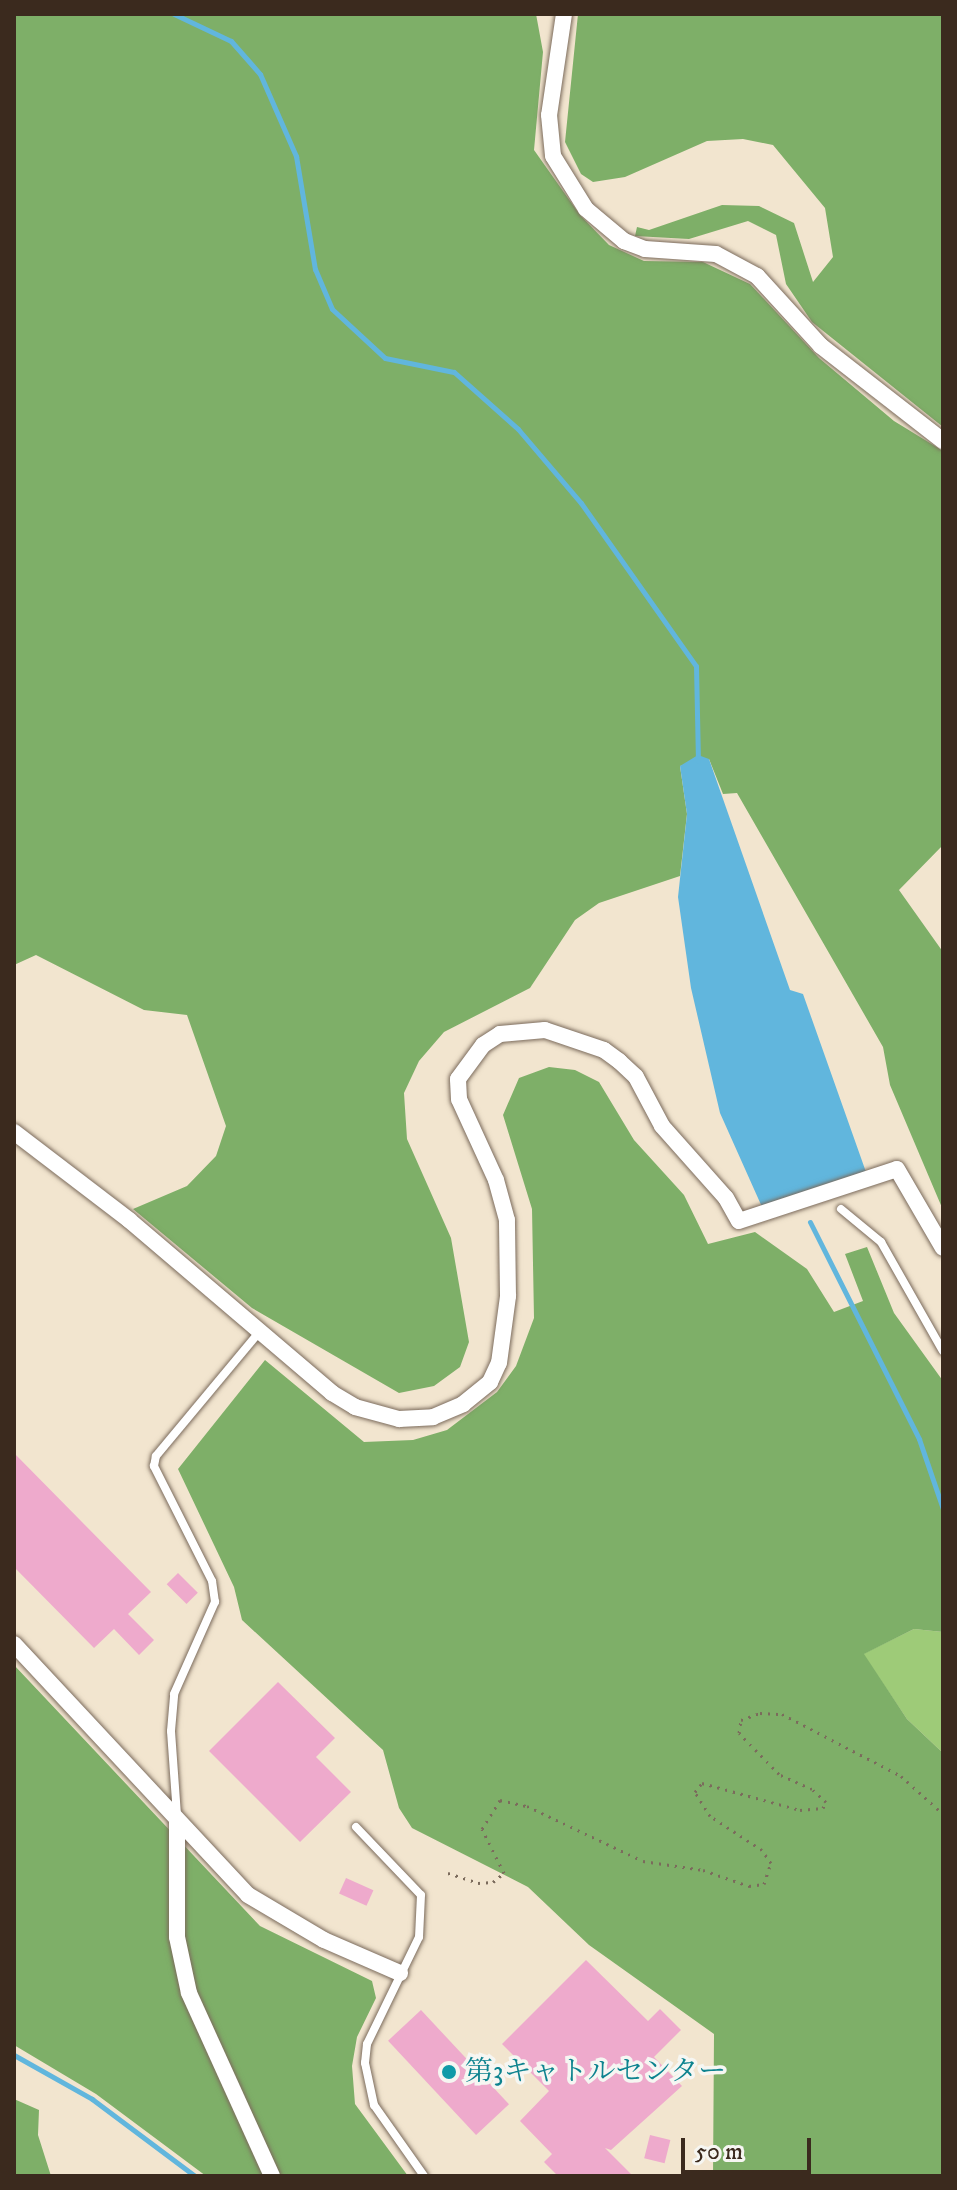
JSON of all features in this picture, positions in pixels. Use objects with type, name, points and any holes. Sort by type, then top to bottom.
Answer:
[{"type":"street","points":[[564,14],[549,115],[553,156],[586,209],[624,241],[645,249],[716,254],[757,276],[821,346],[943,441]]},
{"type":"street","points":[[14,1132],[261,1329],[332,1393],[378,1415],[433,1417],[463,1404],[490,1382],[503,1346],[507,1220],[496,1180],[459,1099],[458,1079],[483,1045],[514,1031],[545,1030],[604,1050],[619,1061],[636,1077],[662,1126],[726,1198],[739,1221],[897,1169],[943,1248]]},
{"type":"street","points":[[14,1644],[248,1895],[324,1940],[400,1973]]},
{"type":"street","points":[[177,1821],[177,1937],[189,1993],[272,2176]]},
{"type":"lane","points":[[841,1209],[881,1242],[943,1351]]},
{"type":"lane","points":[[177,1821],[171,1731],[174,1694],[215,1602],[212,1581],[154,1466],[156,1456],[261,1329]]},
{"type":"lane","points":[[356,1827],[421,1895],[419,1937],[367,2044],[366,2082],[374,2105],[424,2176]]},
{"type":"path","points":[[448,1873],[478,1883],[493,1882],[504,1873],[482,1829],[500,1800],[527,1806],[643,1861],[703,1870],[749,1886],[764,1884],[771,1863],[762,1850],[710,1816],[695,1792],[702,1783],[800,1810],[823,1808],[826,1802],[812,1789],[779,1774],[739,1733],[741,1720],[760,1713],[782,1714],[901,1776],[943,1814]]},
{"type":"green space","points":[[14,14],[536,14],[543,52],[534,150],[580,215],[609,245],[644,261],[703,262],[750,284],[819,358],[894,421],[943,451],[943,845],[899,890],[943,952],[943,1210],[890,1085],[883,1047],[737,793],[723,794],[709,759],[680,766],[687,814],[680,876],[599,903],[575,920],[530,988],[444,1032],[419,1061],[404,1093],[407,1139],[451,1238],[469,1342],[460,1367],[434,1386],[399,1393],[252,1308],[133,1209],[187,1186],[216,1156],[226,1126],[187,1015],[144,1010],[36,955],[14,965]]},
{"type":"green space","points":[[578,14],[943,14],[943,427],[812,322],[786,284],[776,235],[748,221],[689,239],[635,236],[637,227],[649,230],[722,205],[759,206],[794,223],[813,282],[833,257],[825,208],[773,145],[743,139],[707,141],[625,177],[593,182],[581,174],[565,142]]},
{"type":"green space","points":[[549,1067],[575,1070],[599,1082],[634,1140],[684,1195],[708,1244],[755,1232],[807,1269],[834,1312],[863,1301],[845,1254],[867,1247],[894,1313],[943,1381],[943,1632],[914,1629],[864,1654],[907,1719],[943,1753],[943,2176],[713,2176],[714,2034],[589,1945],[528,1887],[412,1828],[399,1808],[383,1750],[242,1620],[234,1587],[178,1469],[265,1360],[364,1442],[413,1440],[447,1430],[497,1392],[516,1366],[534,1318],[532,1209],[503,1115],[519,1078]]},
{"type":"green space","points":[[914,1629],[943,1632],[943,1753],[907,1719],[863,1654]]},
{"type":"green space","points":[[14,1665],[260,1926],[372,1981],[376,1998],[357,2037],[352,2066],[355,2104],[408,2176],[206,2176],[96,2094],[14,2045]]},
{"type":"green space","points":[[14,2099],[39,2110],[38,2135],[51,2176],[14,2176]]},
{"type":"water","points":[[698,755],[709,759],[790,990],[803,994],[866,1172],[762,1207],[720,1113],[691,988],[678,897],[687,814],[680,766]]},
{"type":"building","points":[[14,1453],[151,1592],[128,1614],[154,1640],[139,1655],[114,1629],[94,1648],[14,1567]]},
{"type":"building","points":[[178,1573],[198,1593],[186,1604],[167,1584]]},
{"type":"building","points":[[278,1682],[335,1738],[316,1757],[351,1792],[300,1842],[209,1751]]},
{"type":"building","points":[[346,1878],[373,1890],[366,1906],[339,1894]]},
{"type":"building","points":[[586,1960],[648,2021],[660,2009],[681,2030],[654,2057],[682,2086],[611,2150],[605,2148],[633,2176],[558,2176],[544,2162],[552,2154],[520,2121],[549,2091],[502,2044]]},
{"type":"building","name":"第3キャトルセンター","points":[[421,2010],[509,2104],[476,2135],[388,2041]]},
{"type":"building","points":[[650,2135],[670,2140],[665,2163],[644,2158]]},
{"type":"waterway","points":[[174,14],[231,41],[260,74],[296,156],[315,269],[332,309],[385,358],[454,372],[518,429],[581,503],[696,666],[698,761]]},
{"type":"waterway","points":[[810,1222],[919,1439],[943,1509]]},
{"type":"waterway","points":[[14,2055],[92,2099],[195,2176]]},
{"type":"place","name":"第3キャトルセンター","points":[[449,2072]]}]
